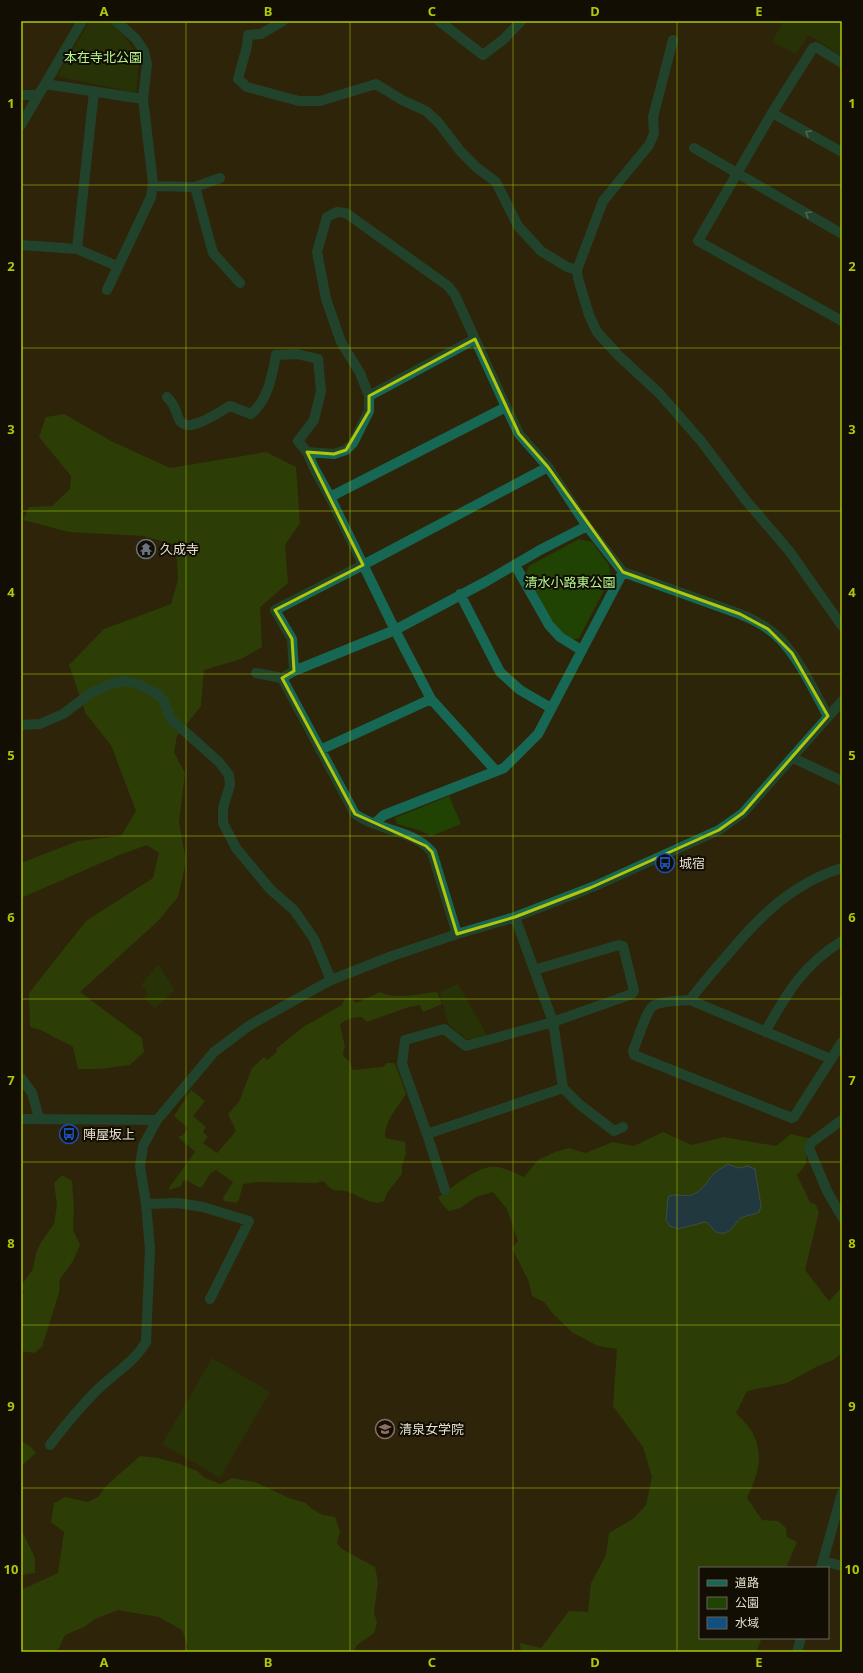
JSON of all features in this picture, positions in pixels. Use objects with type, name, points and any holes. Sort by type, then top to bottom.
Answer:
[{"type":"street","points":[[21,125],[82,21]]},
{"type":"street","points":[[107,290],[117,266],[151,197],[153,186],[143,99],[147,64],[144,51],[136,39],[116,21]]},
{"type":"street","points":[[282,21],[261,34],[248,35],[238,79],[247,87],[299,101],[320,101],[376,84],[402,100],[426,111],[438,122],[461,152],[476,167],[496,182],[518,226],[541,251],[567,267],[577,270]]},
{"type":"street","points":[[439,21],[483,55],[504,39],[520,21]]},
{"type":"street","points":[[673,40],[653,117],[654,134],[649,144],[603,201],[577,270],[578,278],[589,314],[597,332],[619,356],[659,393],[701,441],[744,498],[790,552],[842,626]]},
{"type":"street","points":[[842,63],[816,47],[813,48],[772,113],[698,241],[842,321]]},
{"type":"street","points":[[45,84],[143,99]]},
{"type":"street","points":[[77,249],[94,91]]},
{"type":"street","points":[[21,95],[38,95]]},
{"type":"street","points":[[772,113],[842,152]]},
{"type":"street","points":[[694,148],[842,234]]},
{"type":"street","points":[[153,186],[194,187],[220,178]]},
{"type":"street","points":[[194,187],[213,253],[240,283]]},
{"type":"street","points":[[307,452],[334,454],[346,450],[353,443],[369,411],[369,396],[360,373],[341,342],[326,299],[318,252],[327,217],[337,212],[346,213],[448,286],[456,295],[519,434],[548,467],[587,526],[623,572],[740,614],[755,620],[768,629],[781,640],[792,654],[828,716]]},
{"type":"street","points":[[21,245],[77,249],[117,266]]},
{"type":"street","points":[[369,396],[476,339]]},
{"type":"street","points":[[167,397],[175,404],[180,420],[185,425],[193,426],[230,406],[251,414],[259,407],[271,380],[276,355],[297,354],[318,359],[321,391],[314,420],[298,441],[307,452],[395,630],[431,699],[496,771]]},
{"type":"street","points":[[330,497],[506,407]]},
{"type":"street","points":[[294,671],[292,639],[275,610],[548,467]]},
{"type":"street","points":[[256,673],[282,678],[294,671],[395,630],[540,550],[587,526]]},
{"type":"street","points":[[515,565],[549,625],[560,637],[581,650]]},
{"type":"street","points":[[375,823],[384,815],[504,768],[538,734],[623,572]]},
{"type":"street","points":[[460,594],[500,672],[520,690],[551,708]]},
{"type":"street","points":[[282,678],[355,814],[364,821],[375,823],[419,841],[432,852],[457,934]]},
{"type":"street","points":[[21,725],[40,724],[63,714],[91,693],[113,683],[126,681],[138,684],[159,695],[163,700],[171,719],[220,762],[228,775],[230,784],[223,808],[223,824],[236,848],[270,889],[294,910],[314,939],[331,980]]},
{"type":"street","points":[[320,750],[431,699]]},
{"type":"street","points":[[50,1445],[71,1416],[108,1380],[139,1354],[146,1342],[150,1249],[146,1204],[140,1166],[143,1146],[157,1120],[214,1052],[250,1025],[331,980],[392,956],[457,934],[515,917],[595,886],[719,830],[743,813],[842,701]]},
{"type":"street","points":[[793,758],[842,781]]},
{"type":"street","points":[[690,1000],[762,916],[782,898],[819,877],[842,868]]},
{"type":"street","points":[[515,917],[553,1022],[563,1088],[579,1104],[614,1131],[623,1128]]},
{"type":"street","points":[[765,1032],[784,998],[806,968],[842,941]]},
{"type":"street","points":[[445,1190],[402,1064],[405,1040],[444,1029],[466,1046],[553,1022],[632,994],[634,991],[623,946],[619,945],[534,970]]},
{"type":"street","points":[[831,1059],[690,1000],[653,1006],[649,1012],[633,1052],[634,1055],[792,1118],[794,1117],[842,1042]]},
{"type":"street","points":[[21,1078],[32,1093],[39,1118]]},
{"type":"street","points":[[427,1134],[563,1088]]},
{"type":"street","points":[[21,1119],[157,1120]]},
{"type":"street","points":[[842,1120],[812,1142],[809,1148],[827,1191],[842,1217]]},
{"type":"street","points":[[146,1204],[178,1203],[203,1207],[249,1221],[210,1299]]},
{"type":"street","points":[[842,1493],[822,1564],[842,1566]]},
{"type":"street","points":[[797,1652],[801,1639]]},
{"type":"highlighted area","points":[[475,339],[519,434],[548,467],[623,572],[740,614],[768,629],[792,653],[828,716],[743,813],[719,830],[590,888],[515,917],[457,934],[432,852],[426,846],[355,814],[282,678],[294,671],[292,639],[275,610],[363,565],[307,452],[334,454],[346,450],[369,411],[369,396]]},
{"type":"green space","name":"本在寺北公園","points":[[90,21],[112,21],[139,56],[136,93],[57,76]]},
{"type":"green space","points":[[785,21],[842,21],[842,56],[808,35],[796,54],[772,42],[782,23]]},
{"type":"green space","points":[[64,414],[111,441],[170,468],[266,452],[296,467],[300,523],[285,545],[288,583],[260,607],[262,647],[241,659],[204,670],[201,706],[177,736],[174,752],[185,773],[179,822],[186,861],[178,897],[158,921],[80,992],[142,1038],[144,1052],[130,1065],[100,1069],[78,1069],[73,1047],[41,1030],[30,1027],[29,993],[86,921],[153,878],[159,853],[147,845],[117,856],[21,898],[21,863],[78,841],[121,836],[136,811],[111,745],[86,714],[69,665],[104,629],[171,604],[178,580],[176,545],[143,536],[69,532],[23,520],[29,507],[52,506],[70,489],[71,476],[39,437],[46,417]]},
{"type":"green space","name":"清水小路東公園","points":[[579,539],[592,542],[609,565],[611,577],[579,638],[571,640],[550,618],[526,573],[529,566]]},
{"type":"green space","points":[[449,796],[461,824],[431,836],[419,830],[397,824],[395,818]]},
{"type":"green space","points":[[158,964],[175,990],[155,1008],[144,998],[147,992],[141,985]]},
{"type":"green space","points":[[458,984],[487,1035],[473,1040],[467,1039],[449,1025],[439,992]]},
{"type":"green space","points":[[380,992],[394,996],[401,996],[437,992],[442,1004],[423,1012],[420,1005],[409,1007],[367,1022],[362,1017],[353,1018],[344,1021],[340,1025],[345,1047],[343,1053],[344,1057],[349,1061],[353,1070],[383,1067],[387,1063],[394,1063],[406,1094],[389,1120],[385,1132],[385,1138],[405,1142],[406,1153],[402,1166],[402,1174],[387,1193],[384,1201],[369,1201],[345,1191],[333,1190],[323,1181],[316,1183],[257,1182],[243,1184],[239,1200],[236,1203],[224,1201],[223,1198],[233,1182],[216,1170],[210,1174],[202,1187],[198,1187],[186,1180],[183,1181],[181,1186],[169,1190],[195,1152],[179,1138],[179,1136],[182,1136],[188,1128],[174,1116],[191,1090],[205,1101],[193,1116],[206,1127],[203,1132],[208,1137],[203,1143],[217,1153],[236,1131],[228,1114],[239,1102],[252,1068],[264,1057],[267,1060],[277,1052],[276,1049],[303,1027],[342,1005],[345,998],[351,998],[356,1003]]},
{"type":"green space","points":[[663,1132],[692,1145],[724,1137],[776,1146],[791,1134],[808,1138],[806,1164],[797,1175],[810,1202],[816,1205],[819,1212],[805,1270],[829,1301],[842,1287],[842,1353],[833,1360],[816,1367],[787,1383],[747,1391],[736,1413],[751,1430],[758,1448],[759,1456],[757,1473],[747,1498],[762,1520],[778,1521],[786,1528],[787,1537],[797,1542],[786,1567],[699,1567],[699,1639],[762,1639],[756,1652],[521,1652],[520,1643],[541,1648],[569,1611],[588,1612],[591,1583],[606,1555],[609,1533],[634,1518],[646,1505],[652,1477],[643,1447],[613,1406],[617,1349],[598,1346],[573,1333],[554,1315],[544,1302],[532,1296],[529,1282],[512,1248],[518,1241],[507,1209],[493,1192],[476,1197],[460,1208],[449,1211],[438,1197],[463,1179],[484,1168],[499,1167],[524,1177],[538,1160],[555,1152],[569,1148],[585,1153],[613,1142],[634,1146]]},
{"type":"green space","points":[[62,1175],[72,1181],[74,1209],[73,1230],[80,1245],[73,1261],[60,1279],[59,1293],[42,1347],[34,1353],[21,1351],[21,1296],[24,1292],[21,1289],[21,1286],[33,1269],[36,1253],[41,1242],[54,1224],[57,1205],[54,1183]]},
{"type":"green space","points":[[212,1358],[270,1392],[220,1478],[162,1444]]},
{"type":"green space","points":[[21,1441],[30,1446],[36,1453],[21,1466]]},
{"type":"green space","points":[[140,1456],[158,1458],[180,1464],[197,1471],[205,1478],[221,1484],[232,1478],[255,1482],[289,1498],[306,1503],[312,1509],[323,1515],[335,1517],[340,1531],[337,1543],[342,1549],[375,1567],[378,1582],[374,1612],[377,1623],[374,1633],[357,1645],[354,1652],[185,1652],[188,1646],[182,1630],[159,1617],[118,1610],[95,1619],[84,1627],[65,1635],[59,1648],[54,1652],[21,1652],[21,1590],[58,1573],[64,1532],[51,1522],[54,1503],[65,1497],[88,1502],[98,1497],[107,1485]]},
{"type":"green space","points":[[21,1529],[35,1558],[35,1573],[21,1575]]},
{"type":"water","points":[[728,1164],[738,1168],[748,1166],[755,1169],[761,1206],[759,1212],[741,1218],[729,1231],[723,1233],[713,1230],[709,1224],[705,1222],[678,1229],[670,1226],[666,1220],[669,1196],[688,1196],[694,1194],[704,1187],[718,1170]]},
{"type":"place","name":"久成寺","points":[[146,549]]},
{"type":"place","name":"城宿","points":[[665,863]]},
{"type":"place","name":"陣屋坂上","points":[[69,1134]]},
{"type":"place","name":"清泉女学院","points":[[385,1429]]}]
